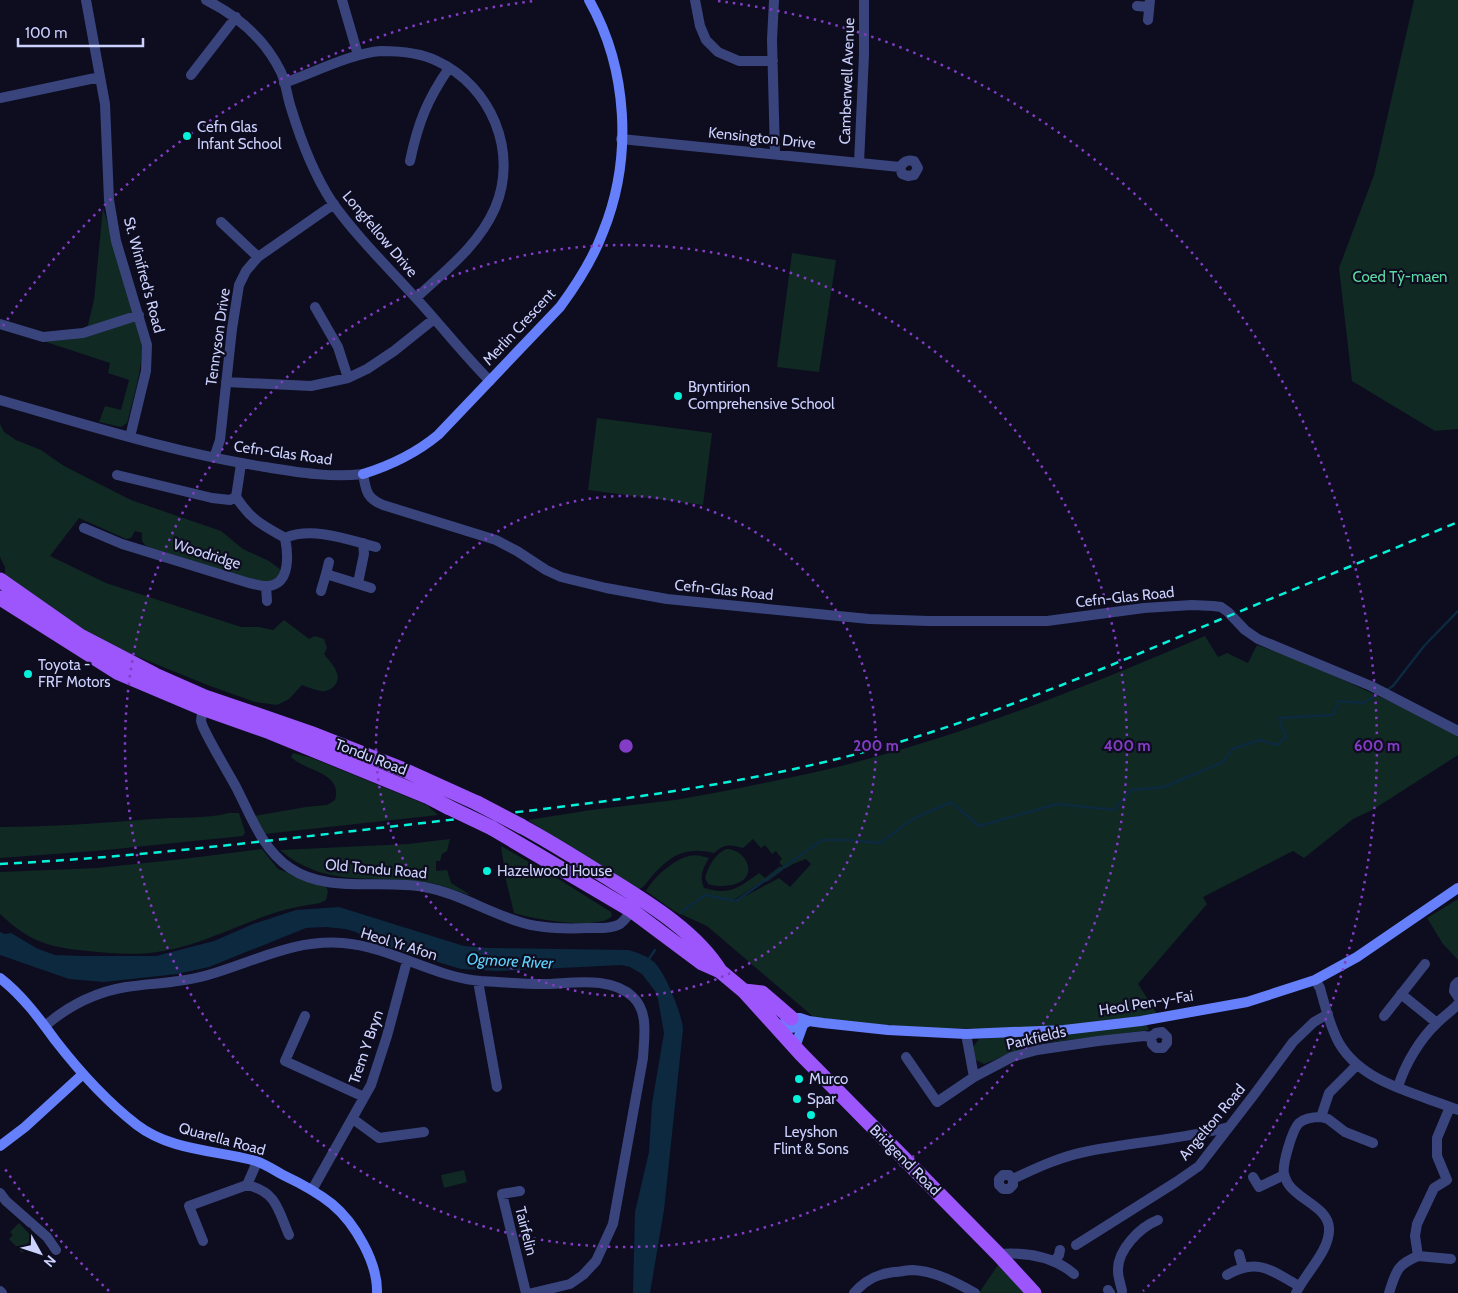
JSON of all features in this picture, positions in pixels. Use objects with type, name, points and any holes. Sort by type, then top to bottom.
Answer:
[{"type":"main road","name":"Tondu Road","points":[[0,580],[80,636],[155,675],[203,703],[310,733],[395,766],[477,803],[548,841],[635,904],[702,963],[720,971],[744,991],[777,1028]]},
{"type":"main road","name":"Tondu Road","points":[[0,598],[104,665],[203,703],[429,797],[492,828],[635,904]]},
{"type":"main road","points":[[744,991],[762,993],[801,1021]]},
{"type":"main road","name":"Bridgend Road","points":[[777,1028],[1034,1293]]},
{"type":"street","name":"St. Winifred's Road","points":[[86,0],[105,104],[109,200],[116,241],[147,345],[146,371],[130,437]]},
{"type":"street","name":"Longfellow Drive","points":[[206,0],[236,17],[262,43],[281,73],[293,114],[316,174],[334,204],[355,233],[490,381]]},
{"type":"street","points":[[342,0],[358,55]]},
{"type":"street","name":"Merlin Crescent","points":[[363,474],[392,464],[423,448],[453,420],[560,308],[587,266],[604,231],[619,173],[621,103],[610,43],[589,0]]},
{"type":"street","points":[[695,0],[700,26],[706,40],[718,52],[739,61],[773,61]]},
{"type":"street","points":[[774,0],[775,154]]},
{"type":"street","name":"Camberwell Avenue","points":[[859,163],[864,55],[864,0]]},
{"type":"street","points":[[1137,6],[1150,4],[1148,20]]},
{"type":"street","points":[[191,75],[236,17]]},
{"type":"street","points":[[284,83],[358,55],[383,51],[423,56],[436,60],[470,82],[478,93],[497,124],[500,136],[503,158],[500,190],[496,206],[474,242],[416,298]]},
{"type":"street","points":[[410,161],[414,139],[424,110],[449,68]]},
{"type":"street","points":[[0,98],[100,77]]},
{"type":"street","name":"Kensington Drive","points":[[621,139],[900,167]]},
{"type":"street","name":"Tennyson Drive","points":[[214,458],[220,440],[232,329],[239,285],[246,271],[258,257],[334,204]]},
{"type":"street","points":[[222,222],[258,257]]},
{"type":"street","points":[[315,307],[338,348],[348,378]]},
{"type":"street","points":[[0,324],[43,337],[83,333],[139,315]]},
{"type":"street","points":[[226,382],[310,386],[348,378],[394,351],[434,320]]},
{"type":"street","name":"Cefn-Glas Road","points":[[0,400],[130,437],[241,464],[317,475],[342,476],[363,474],[367,491],[374,501],[485,536],[517,551],[535,564],[553,573],[606,588],[686,601],[869,619],[929,621],[1047,621],[1144,608],[1192,605],[1221,607],[1245,630],[1258,639],[1376,689],[1458,731]]},
{"type":"street","points":[[241,464],[236,497],[244,510],[252,518],[285,538],[306,532],[339,536],[376,547]]},
{"type":"street","points":[[117,475],[212,498],[230,500],[236,497]]},
{"type":"street","name":"Woodridge","points":[[84,528],[137,549],[249,583],[266,586]]},
{"type":"street","points":[[268,601],[266,586],[278,582],[285,572],[288,559],[285,538]]},
{"type":"street","points":[[358,583],[364,554],[363,543]]},
{"type":"street","points":[[321,591],[330,562]]},
{"type":"street","points":[[326,574],[370,588]]},
{"type":"street","name":"Old Tondu Road","points":[[203,703],[201,721],[203,727],[236,786],[255,828],[277,856],[288,867],[299,873],[329,882],[409,885],[434,889],[470,901],[520,922],[539,926],[612,927],[621,923],[635,904]]},
{"type":"street","name":"Heol Pen-y-Fai","points":[[777,1028],[791,1029],[801,1021],[888,1030],[966,1034],[1064,1030],[1141,1021],[1248,1002],[1315,980],[1357,957],[1458,888]]},
{"type":"street","name":"Heol Yr Afon","points":[[45,1026],[82,1001],[103,993],[207,976],[275,951],[313,943],[343,943],[366,947],[426,969],[478,981],[542,984],[598,983],[619,988],[632,996],[641,1009],[644,1025],[643,1058],[614,1224],[596,1261],[583,1275],[570,1284],[532,1293]]},
{"type":"street","name":"Trem Y Bryn","points":[[312,1190],[371,1085],[387,1036],[407,961]]},
{"type":"street","points":[[1384,1016],[1425,964]]},
{"type":"street","name":"Quarella Road","points":[[0,978],[22,998],[83,1074],[114,1107],[144,1130],[181,1146],[257,1162],[312,1190],[333,1204],[365,1246],[377,1282],[377,1293]]},
{"type":"street","points":[[1315,980],[1320,988],[1339,1043],[1357,1065],[1374,1077],[1454,1109],[1437,1138],[1437,1156],[1447,1180]]},
{"type":"street","points":[[478,981],[497,1087]]},
{"type":"street","points":[[1458,982],[1455,985],[1454,991],[1458,997]]},
{"type":"street","points":[[1401,994],[1437,1023]]},
{"type":"street","points":[[1398,1087],[1423,1039],[1458,1004]]},
{"type":"street","name":"Angelton Road","points":[[1076,1245],[1199,1166],[1292,1042],[1314,1022],[1328,1014]]},
{"type":"street","points":[[305,1016],[285,1061],[364,1097]]},
{"type":"street","points":[[795,1047],[801,1021]]},
{"type":"street","points":[[966,1034],[974,1077]]},
{"type":"street","name":"Parkfields","points":[[906,1057],[937,1102],[974,1077],[1012,1057],[1037,1050],[1116,1038],[1151,1037]]},
{"type":"street","points":[[1321,1117],[1329,1093],[1357,1065]]},
{"type":"street","points":[[0,1146],[83,1074]]},
{"type":"street","points":[[1227,1275],[1254,1265],[1268,1269],[1298,1289],[1329,1236],[1329,1226],[1325,1216],[1289,1186],[1284,1175],[1284,1167],[1292,1136],[1299,1124],[1310,1117],[1321,1117],[1328,1119],[1345,1132],[1373,1144]]},
{"type":"street","points":[[353,1119],[378,1138],[424,1132]]},
{"type":"street","points":[[1013,1179],[1043,1165],[1088,1151],[1209,1132],[1229,1127]]},
{"type":"street","points":[[247,1185],[257,1162]]},
{"type":"street","points":[[1254,1177],[1255,1189],[1284,1175]]},
{"type":"street","points":[[1418,1256],[1415,1236],[1418,1224],[1434,1188],[1447,1180],[1458,1178]]},
{"type":"street","points":[[203,1241],[189,1206],[247,1185],[270,1195],[289,1235]]},
{"type":"street","name":"Tairfelin","points":[[520,1191],[502,1194],[526,1293]]},
{"type":"street","points":[[0,1193],[47,1237],[56,1250]]},
{"type":"street","points":[[1122,1291],[1118,1270],[1120,1258],[1133,1237],[1149,1223],[1158,1220]]},
{"type":"street","points":[[1054,1262],[1060,1250]]},
{"type":"street","points":[[998,1254],[1027,1254],[1054,1262],[1074,1274]]},
{"type":"street","points":[[1239,1254],[1243,1268]]},
{"type":"street","points":[[1389,1293],[1397,1270],[1406,1261],[1418,1256],[1451,1259]]},
{"type":"street","points":[[854,1293],[870,1278],[883,1273],[914,1270],[949,1280],[976,1293]]},
{"type":"green space","name":"Coed Tŷ-maen","points":[[1414,0],[1458,0],[1458,429],[1435,431],[1352,381],[1339,268],[1374,175]]},
{"type":"green space","points":[[103,208],[142,340],[140,372],[127,423],[121,427],[99,422],[105,406],[121,410],[129,380],[108,373],[110,363],[43,341],[74,339],[88,325],[94,300]]},
{"type":"green space","points":[[792,253],[836,260],[819,372],[777,367]]},
{"type":"green space","points":[[597,418],[712,433],[703,505],[588,490]]},
{"type":"green space","points":[[0,424],[4,432],[16,440],[41,450],[64,466],[131,500],[221,531],[243,549],[269,561],[281,570],[277,578],[268,582],[257,581],[146,546],[142,541],[142,533],[135,531],[131,538],[126,539],[79,518],[50,556],[106,583],[241,627],[259,627],[273,630],[284,620],[309,639],[315,636],[324,639],[327,648],[324,654],[336,670],[338,679],[336,684],[327,691],[316,690],[302,685],[289,699],[277,705],[255,702],[106,644],[75,626],[5,578],[5,567],[0,557]]},
{"type":"green space","points":[[1205,636],[1218,657],[1227,653],[1248,663],[1257,645],[1311,665],[1458,733],[1458,755],[1374,809],[1353,819],[1304,858],[1293,851],[1203,897],[1207,904],[1138,984],[1157,1014],[1078,1024],[998,1029],[927,1028],[816,1019],[707,926],[674,911],[646,891],[664,870],[677,861],[692,855],[709,858],[702,872],[702,880],[704,888],[717,891],[736,888],[759,873],[765,878],[780,866],[783,870],[767,882],[763,881],[734,900],[736,901],[779,878],[790,887],[811,864],[806,859],[785,869],[779,862],[782,859],[776,851],[772,854],[765,845],[761,848],[753,839],[743,848],[727,846],[714,853],[695,851],[679,854],[666,863],[642,887],[634,890],[528,820],[693,797],[816,772],[866,759],[965,730],[1014,713],[1110,676]]},
{"type":"green space","points":[[293,753],[312,758],[427,805],[438,815],[265,834],[254,816],[327,805],[335,800],[336,791],[334,784],[329,778],[298,762],[291,757]]},
{"type":"green space","points":[[239,813],[245,832],[243,836],[96,851],[0,858],[0,827],[57,826],[201,817]]},
{"type":"green space","points":[[450,839],[447,851],[442,854],[440,861],[436,861],[436,871],[447,870],[451,883],[469,895],[430,883],[328,874],[296,861],[280,850],[408,844]]},
{"type":"green space","points":[[501,846],[611,912],[612,916],[594,923],[580,923],[550,921],[514,913],[506,880]]},
{"type":"green space","points":[[262,849],[278,869],[326,887],[328,891],[326,900],[274,913],[195,943],[165,951],[142,954],[95,952],[50,945],[30,937],[0,914],[0,872],[97,868]]},
{"type":"green space","points":[[726,849],[734,850],[745,859],[748,868],[746,878],[731,885],[718,886],[708,884],[705,878],[710,865],[718,854]]},
{"type":"green space","points":[[1458,899],[1458,960],[1443,944],[1427,918]]},
{"type":"green space","points":[[1147,1025],[1149,1030],[1030,1045],[984,1064],[974,1059],[972,1048],[979,1039]]},
{"type":"green space","points":[[464,1170],[467,1182],[444,1188],[441,1175]]},
{"type":"green space","points":[[19,1223],[38,1243],[35,1247],[28,1242],[27,1248],[22,1253],[9,1239],[13,1235],[10,1232]]},
{"type":"green space","points":[[998,1265],[1025,1293],[979,1293]]},
{"type":"water","name":"Ogmore River","points":[[339,907],[464,946],[629,950],[654,962],[672,994],[680,1014],[683,1029],[664,1210],[650,1293],[633,1293],[635,1212],[649,1152],[652,1104],[664,1033],[655,991],[642,974],[630,967],[622,965],[497,971],[461,969],[372,942],[356,932],[326,927],[306,928],[209,967],[177,974],[104,982],[69,979],[0,955],[0,932],[5,934],[11,933],[38,949],[55,955],[156,956],[214,941],[253,924],[296,910]]},
{"type":"waterway","points":[[1385,691],[1393,686],[1424,646],[1458,611]]},
{"type":"waterway","points":[[680,913],[705,895],[736,901],[822,840],[880,843],[913,819],[951,802],[979,826],[1057,804],[1114,810],[1131,790],[1164,787],[1223,762],[1232,749],[1260,740],[1277,745],[1286,737],[1279,718],[1333,715],[1339,701],[1363,703],[1380,693]]},
{"type":"waterway","points":[[647,962],[655,950]]},
{"type":"railway","points":[[0,864],[212,847],[598,802],[714,785],[829,761],[929,733],[1013,704],[1458,522]]},
{"type":"place","name":"Cefn Glas Infant School","points":[[187,136]]},
{"type":"place","name":"Bryntirion Comprehensive School","points":[[678,396]]},
{"type":"place","name":"Toyota - FRF Motors","points":[[28,674]]},
{"type":"place","name":"Hazelwood House","points":[[487,871]]},
{"type":"place","name":"Murco","points":[[799,1079]]},
{"type":"place","name":"Spar","points":[[797,1099]]},
{"type":"place","name":"Leyshon Flint & Sons","points":[[811,1115]]}]
